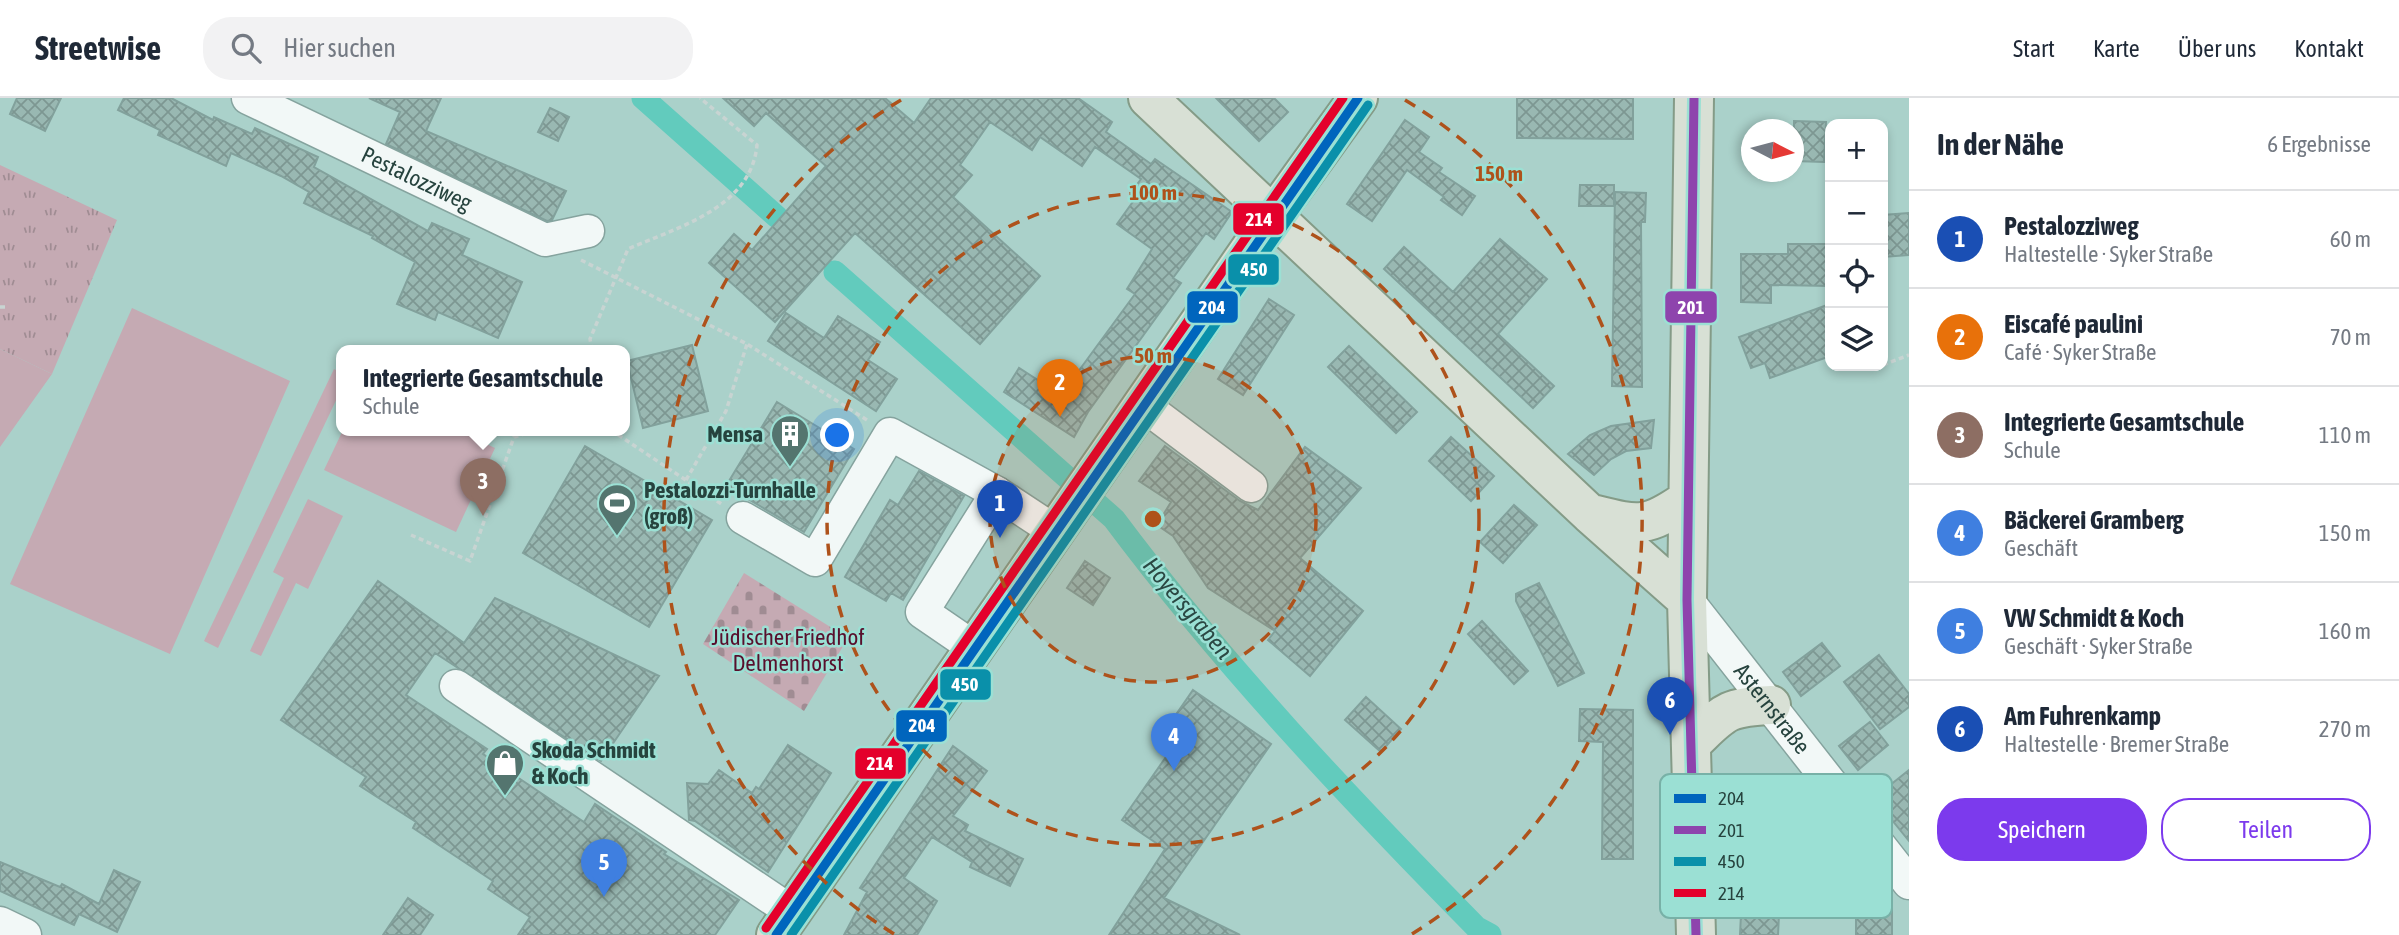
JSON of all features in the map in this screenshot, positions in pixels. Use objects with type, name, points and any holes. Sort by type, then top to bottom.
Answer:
[{"type":"main road","points":[[1148,98],[1433,363],[1590,514],[1687,600]]},
{"type":"main road","points":[[784,923],[1273,216],[1358,98]]},
{"type":"main road","points":[[1692,774],[1687,600],[1694,98]]},
{"type":"main road","points":[[1590,514],[1633,524],[1647,523],[1688,500]]},
{"type":"main road","points":[[1691,744],[1720,716],[1737,706],[1771,705]]},
{"type":"street","name":"Pestalozziweg","points":[[248,98],[545,240]]},
{"type":"street","points":[[545,240],[588,231]]},
{"type":"street","points":[[1143,405],[1251,486]]},
{"type":"street","points":[[743,519],[815,560],[890,434],[997,493],[1062,523]]},
{"type":"street","points":[[976,649],[922,612],[997,493]]},
{"type":"street","name":"Asternstraße","points":[[1687,600],[1824,774]]},
{"type":"street","points":[[456,685],[784,923]]},
{"type":"street","name":"Asternstraße","points":[[1892,861],[1909,883]]},
{"type":"street","points":[[0,923],[25,935]]},
{"type":"path","points":[[591,345],[590,339],[628,249],[720,208],[748,177],[755,164],[757,145],[700,98]]},
{"type":"path","points":[[545,240],[615,279],[747,344],[890,434]]},
{"type":"path","points":[[0,307],[8,307]]},
{"type":"path","points":[[685,480],[726,411],[747,344]]},
{"type":"path","points":[[1888,363],[1909,355]]},
{"type":"path","points":[[411,535],[470,561],[514,437],[517,436]]},
{"type":"path","points":[[620,436],[743,519]]},
{"type":"green space","points":[[0,165],[117,220],[52,374],[0,349]]},
{"type":"green space","points":[[132,308],[290,381],[170,654],[10,584]]},
{"type":"green space","points":[[0,349],[52,374],[0,447]]},
{"type":"green space","points":[[334,369],[336,400],[218,648],[204,641]]},
{"type":"green space","points":[[340,436],[470,436],[495,448],[456,532],[324,470]]},
{"type":"green space","points":[[308,499],[343,516],[308,589],[296,583],[261,656],[250,651],[284,578],[273,572]]},
{"type":"green space","name":"Jüdischer Friedhof Delmenhorst","points":[[744,573],[848,638],[804,711],[703,644]]},
{"type":"building","points":[[17,98],[61,98],[45,131],[10,114]]},
{"type":"building","points":[[124,98],[171,98],[213,120],[214,117],[252,134],[255,128],[318,157],[314,167],[428,231],[432,223],[469,239],[462,255],[522,282],[498,338],[438,312],[435,320],[397,304],[415,262],[372,238],[373,236],[304,203],[309,192],[281,176],[231,153],[226,166],[158,135],[160,130],[118,110]]},
{"type":"building","points":[[369,98],[441,98],[426,131],[566,191],[552,220],[547,221],[386,144],[400,112]]},
{"type":"building","points":[[723,98],[885,98],[914,123],[931,98],[1078,98],[1112,122],[1106,132],[1151,164],[1155,159],[1232,212],[1214,239],[1206,233],[1173,278],[1181,283],[1088,412],[1074,437],[1004,392],[1019,368],[1061,395],[1135,294],[1127,289],[1152,249],[1117,224],[1142,189],[1136,186],[1141,179],[1095,147],[1082,166],[1040,137],[1032,150],[990,122],[960,165],[972,175],[953,197],[1040,276],[980,344],[855,233],[775,322],[709,263],[734,234],[752,250],[826,166],[766,113],[754,126]]},
{"type":"building","points":[[1216,98],[1274,98],[1288,112],[1259,141]]},
{"type":"building","points":[[1517,98],[1633,98],[1633,139],[1517,138]]},
{"type":"building","points":[[550,108],[569,117],[558,141],[538,132]]},
{"type":"building","points":[[1405,120],[1429,137],[1419,152],[1442,168],[1439,172],[1475,196],[1462,215],[1441,200],[1444,197],[1407,170],[1372,221],[1347,204]]},
{"type":"building","points":[[1804,121],[1825,122],[1824,162],[1804,161]]},
{"type":"building","points":[[1580,185],[1614,185],[1614,206],[1579,206]]},
{"type":"building","points":[[1615,192],[1646,193],[1645,222],[1641,222],[1642,387],[1612,386]]},
{"type":"building","points":[[1909,213],[1909,255],[1888,257],[1888,215]]},
{"type":"building","points":[[1500,239],[1547,279],[1498,334],[1554,386],[1533,408],[1384,269],[1404,247],[1453,292]]},
{"type":"building","points":[[1788,244],[1825,244],[1825,286],[1771,285],[1771,303],[1741,302],[1741,254],[1788,254]]},
{"type":"building","points":[[1269,299],[1294,315],[1243,395],[1218,379]]},
{"type":"building","points":[[1825,306],[1825,358],[1770,378],[1765,363],[1751,368],[1739,337]]},
{"type":"building","points":[[786,313],[824,338],[838,316],[880,342],[868,360],[897,379],[876,411],[768,341]]},
{"type":"building","points":[[692,345],[708,411],[643,428],[630,374],[630,360]]},
{"type":"building","points":[[1349,346],[1417,412],[1396,433],[1328,367]]},
{"type":"building","name":"Mensa","points":[[777,402],[854,449],[804,532],[726,486]]},
{"type":"building","points":[[1654,420],[1651,448],[1626,451],[1611,459],[1594,475],[1568,454],[1590,435],[1611,426]]},
{"type":"building","points":[[1451,437],[1494,476],[1471,501],[1429,461]]},
{"type":"building","name":"Pestalozzi-Turnhalle (groß)","points":[[585,446],[712,520],[649,627],[523,553]]},
{"type":"building","points":[[1165,446],[1240,501],[1258,510],[1305,447],[1361,488],[1300,558],[1363,611],[1310,676],[1268,640],[1275,631],[1208,588],[1173,536],[1157,525],[1171,502],[1139,481]]},
{"type":"building","points":[[919,471],[964,496],[903,600],[891,593],[886,601],[845,577],[890,500],[898,505]]},
{"type":"building","points":[[1514,505],[1537,525],[1503,563],[1480,542]]},
{"type":"building","points":[[1085,561],[1110,578],[1093,605],[1067,588]]},
{"type":"building","points":[[378,581],[464,643],[495,598],[659,676],[601,761],[435,653],[406,695],[487,749],[483,754],[584,822],[595,804],[666,852],[664,854],[739,900],[715,935],[518,935],[530,917],[488,889],[493,881],[413,828],[416,822],[360,786],[366,777],[281,720]]},
{"type":"building","points":[[1539,583],[1584,673],[1558,686],[1516,601],[1516,594]]},
{"type":"building","points":[[1482,621],[1528,671],[1514,684],[1468,634]]},
{"type":"building","points":[[1822,643],[1840,666],[1801,696],[1783,672]]},
{"type":"building","points":[[1879,655],[1909,694],[1909,707],[1880,729],[1844,682]]},
{"type":"building","points":[[1193,690],[1271,744],[1164,898],[1240,935],[1109,935],[1165,849],[1122,820],[1168,754],[1155,745]]},
{"type":"building","points":[[1366,697],[1401,729],[1381,752],[1345,720]]},
{"type":"building","points":[[1580,709],[1633,710],[1633,859],[1602,859],[1603,742],[1579,741]]},
{"type":"building","points":[[1870,722],[1888,745],[1858,770],[1839,746]]},
{"type":"building","points":[[788,745],[831,773],[768,872],[695,821],[689,820],[687,783],[708,784],[719,770],[752,793],[756,787],[759,789]]},
{"type":"building","points":[[953,746],[987,771],[953,816],[968,825],[965,831],[1023,859],[1010,886],[970,867],[972,862],[932,837],[904,878],[937,901],[917,935],[844,935],[867,892],[860,888]]},
{"type":"building","points":[[1909,770],[1909,841],[1892,820],[1892,784]]},
{"type":"building","points":[[0,862],[60,887],[62,884],[99,904],[114,870],[140,882],[117,932],[79,914],[74,925],[0,891]]},
{"type":"building","points":[[408,898],[433,915],[420,935],[383,935]]},
{"type":"building","points":[[1741,918],[1779,918],[1778,935],[1740,935]]},
{"type":"building","points":[[1856,918],[1892,918],[1892,935],[1856,935]]},
{"type":"waterway","name":"Hoyersgraben","points":[[643,98],[777,217]]},
{"type":"waterway","name":"Hoyersgraben","points":[[835,272],[1114,519],[1199,626],[1289,730],[1477,928],[1490,935]]},
{"type":"transit line","name":"214","points":[[766,928],[1343,98]]},
{"type":"transit line","name":"204","points":[[776,935],[1358,98]]},
{"type":"transit line","name":"201","points":[[1692,774],[1687,600],[1694,98]]},
{"type":"transit line","name":"450","points":[[791,935],[1368,105]]},
{"type":"transit line","name":"201","points":[[1696,918],[1696,935]]},
{"type":"place","name":"Eiscafé paulini","points":[[1060,417]]},
{"type":"place","name":"Mensa","points":[[790,468]]},
{"type":"place","name":"Integrierte Gesamtschule","points":[[483,516]]},
{"type":"place","name":"Pestalozzi-Turnhalle (groß)","points":[[617,537]]},
{"type":"place","name":"Pestalozziweg","points":[[1000,538]]},
{"type":"place","name":"Am Fuhrenkamp","points":[[1670,735]]},
{"type":"place","name":"Bäckerei Gramberg","points":[[1174,771]]},
{"type":"place","name":"Skoda Schmidt & Koch","points":[[505,797]]},
{"type":"place","name":"VW Schmidt & Koch","points":[[604,897]]}]
